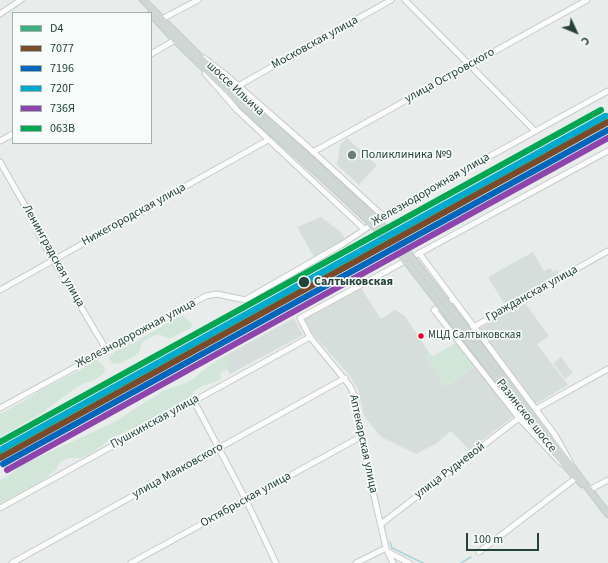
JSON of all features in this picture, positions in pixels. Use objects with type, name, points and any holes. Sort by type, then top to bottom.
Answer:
[{"type":"main road","name":"шоссе Ильича","points":[[142,0],[150,12]]},
{"type":"main road","name":"шоссе Ильича","points":[[142,0],[185,45],[194,58],[247,110],[327,178]]},
{"type":"main road","name":"шоссе Ильича","points":[[152,14],[175,40],[193,49],[327,178]]},
{"type":"main road","name":"Разинское шоссе","points":[[327,178],[373,216],[405,249],[571,468],[576,478],[589,490]]},
{"type":"main road","name":"Разинское шоссе","points":[[327,178],[400,253],[512,399],[608,514]]},
{"type":"street","points":[[0,14],[21,0]]},
{"type":"street","points":[[162,20],[198,0]]},
{"type":"street","name":"Московская улица","points":[[238,86],[391,0]]},
{"type":"street","points":[[405,0],[535,131]]},
{"type":"street","name":"улица Островского","points":[[313,152],[587,0]]},
{"type":"street","points":[[152,53],[175,40]]},
{"type":"street","points":[[193,49],[238,86],[383,216]]},
{"type":"street","points":[[194,58],[232,104],[268,140],[364,229]]},
{"type":"street","name":"Железнодорожная улица","points":[[0,408],[106,349],[206,296],[217,294],[245,300],[342,245],[383,216],[608,91]]},
{"type":"street","points":[[0,141],[12,135]]},
{"type":"street","name":"Нижегородская улица","points":[[0,290],[268,140]]},
{"type":"street","points":[[441,283],[420,270],[409,259],[608,151]]},
{"type":"street","name":"Ленинградская улица","points":[[0,162],[31,216],[53,260],[106,349]]},
{"type":"street","points":[[349,214],[356,215],[364,212],[366,206],[363,198]]},
{"type":"street","name":"Гражданская улица","points":[[455,337],[608,252]]},
{"type":"street","points":[[419,253],[565,450],[571,468]]},
{"type":"street","name":"Аптекарская улица","points":[[393,563],[387,550],[368,470],[355,397],[345,378],[310,337],[300,318],[409,259]]},
{"type":"street","points":[[453,300],[434,310],[519,418],[554,458],[571,468]]},
{"type":"street","name":"Пушкинская улица","points":[[0,508],[310,337]]},
{"type":"street","points":[[536,409],[608,369]]},
{"type":"street","name":"улица Маяковского","points":[[12,563],[345,378]]},
{"type":"street","points":[[194,401],[246,500],[276,563]]},
{"type":"street","name":"улица Рудневой","points":[[381,524],[519,418]]},
{"type":"street","name":"Октябрьская улица","points":[[131,563],[362,436]]},
{"type":"street","points":[[479,552],[576,478]]},
{"type":"street","points":[[589,490],[608,480]]},
{"type":"street","points":[[356,563],[387,550],[409,563]]},
{"type":"shaded area","name":"Поликлиника №9","points":[[347,138],[377,165],[359,185],[337,165],[340,145]]},
{"type":"shaded area","points":[[321,217],[341,232],[345,239],[315,259],[297,227]]},
{"type":"shaded area","points":[[533,252],[544,271],[550,268],[553,272],[558,270],[559,274],[505,305],[488,277]]},
{"type":"shaded area","points":[[361,288],[381,319],[395,310],[405,316],[430,354],[426,357],[445,387],[475,366],[514,416],[469,450],[451,431],[437,443],[416,454],[381,437],[364,416],[358,389],[349,375],[312,333],[304,318]]},
{"type":"shaded area","points":[[525,303],[549,336],[537,344],[568,385],[535,404],[478,329]]},
{"type":"shaded area","points":[[294,318],[303,335],[230,374],[221,358]]},
{"type":"shaded area","points":[[561,357],[573,373],[565,379],[553,363]]},
{"type":"green space","points":[[608,126],[608,128],[589,141],[496,202],[411,249],[401,240]]},
{"type":"green space","points":[[183,316],[192,323],[192,326],[189,329],[169,339],[161,335],[156,335],[142,342],[140,351],[135,356],[121,363],[114,364],[111,362],[109,358],[110,356],[117,350],[135,342],[174,319]]},
{"type":"green space","points":[[457,342],[475,366],[445,387],[426,357],[430,354],[433,356]]},
{"type":"green space","points":[[223,357],[227,360],[229,366],[227,370],[221,372],[220,380],[198,388],[193,392],[191,398],[182,405],[174,407],[166,413],[156,416],[147,422],[112,438],[95,451],[81,458],[68,458],[60,462],[56,470],[40,482],[0,503],[0,480],[26,463],[114,422],[163,391],[189,382]]},
{"type":"green space","points":[[95,360],[104,366],[105,370],[103,374],[93,381],[84,383],[74,389],[42,413],[0,437],[0,414],[80,370]]},
{"type":"waterway","points":[[390,542],[392,548],[423,563]]},
{"type":"waterway","points":[[461,563],[471,557]]},
{"type":"transit line","name":"063В","points":[[0,442],[601,110]]},
{"type":"transit line","name":"720Г","points":[[0,450],[605,116]]},
{"type":"transit line","name":"D4","points":[[0,455],[384,243],[608,116]]},
{"type":"transit line","name":"7077","points":[[0,458],[608,122]]},
{"type":"transit line","name":"7196","points":[[3,464],[608,130]]},
{"type":"transit line","name":"736Я","points":[[7,470],[608,138]]},
{"type":"place","name":"Поликлиника №9","points":[[352,155]]},
{"type":"place","name":"Салтыковская","points":[[304,282]]},
{"type":"place","name":"МЦД Салтыковская","points":[[421,336]]}]
